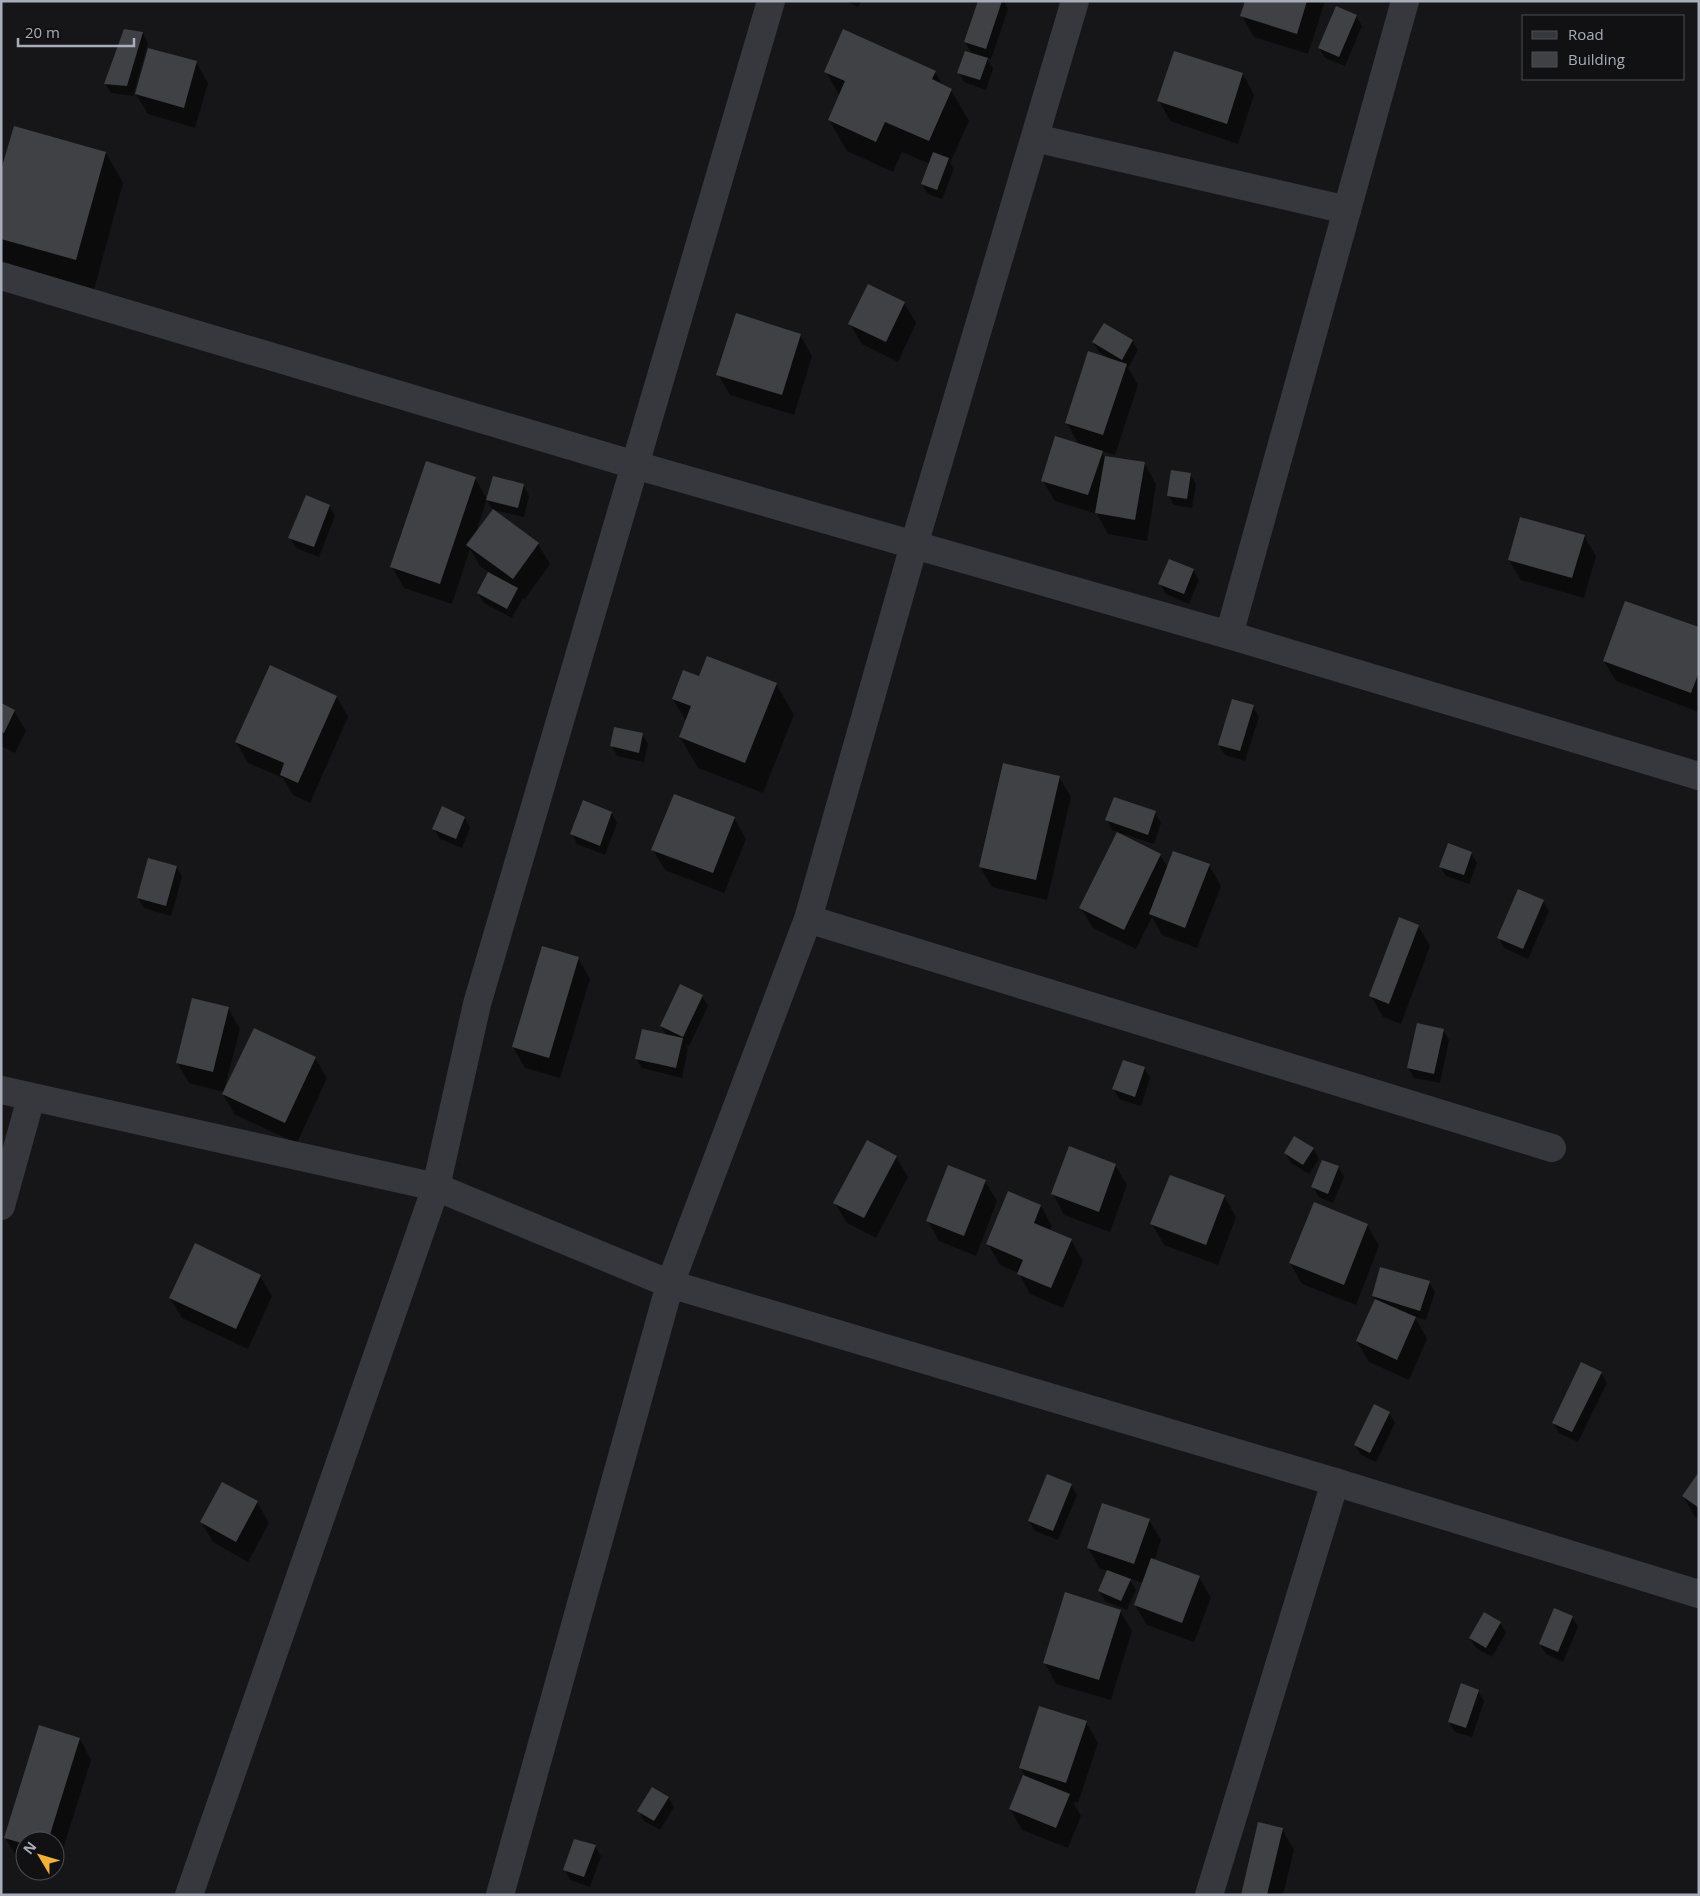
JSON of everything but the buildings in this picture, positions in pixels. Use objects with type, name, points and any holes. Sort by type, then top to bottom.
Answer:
[{"type":"street","points":[[189,1895],[436,1187],[477,1004],[771,1]]},
{"type":"street","points":[[500,1895],[670,1284],[808,919],[914,545],[1075,1]]},
{"type":"street","points":[[1229,635],[1404,1]]},
{"type":"street","points":[[1034,138],[1347,210]]},
{"type":"street","points":[[1,276],[635,465],[1229,635],[1699,776]]},
{"type":"street","points":[[808,919],[1552,1148]]},
{"type":"street","points":[[1,1090],[436,1187],[670,1284],[1335,1482],[1699,1594]]},
{"type":"street","points":[[1,1206],[31,1098]]},
{"type":"street","points":[[1209,1895],[1335,1482]]}]
